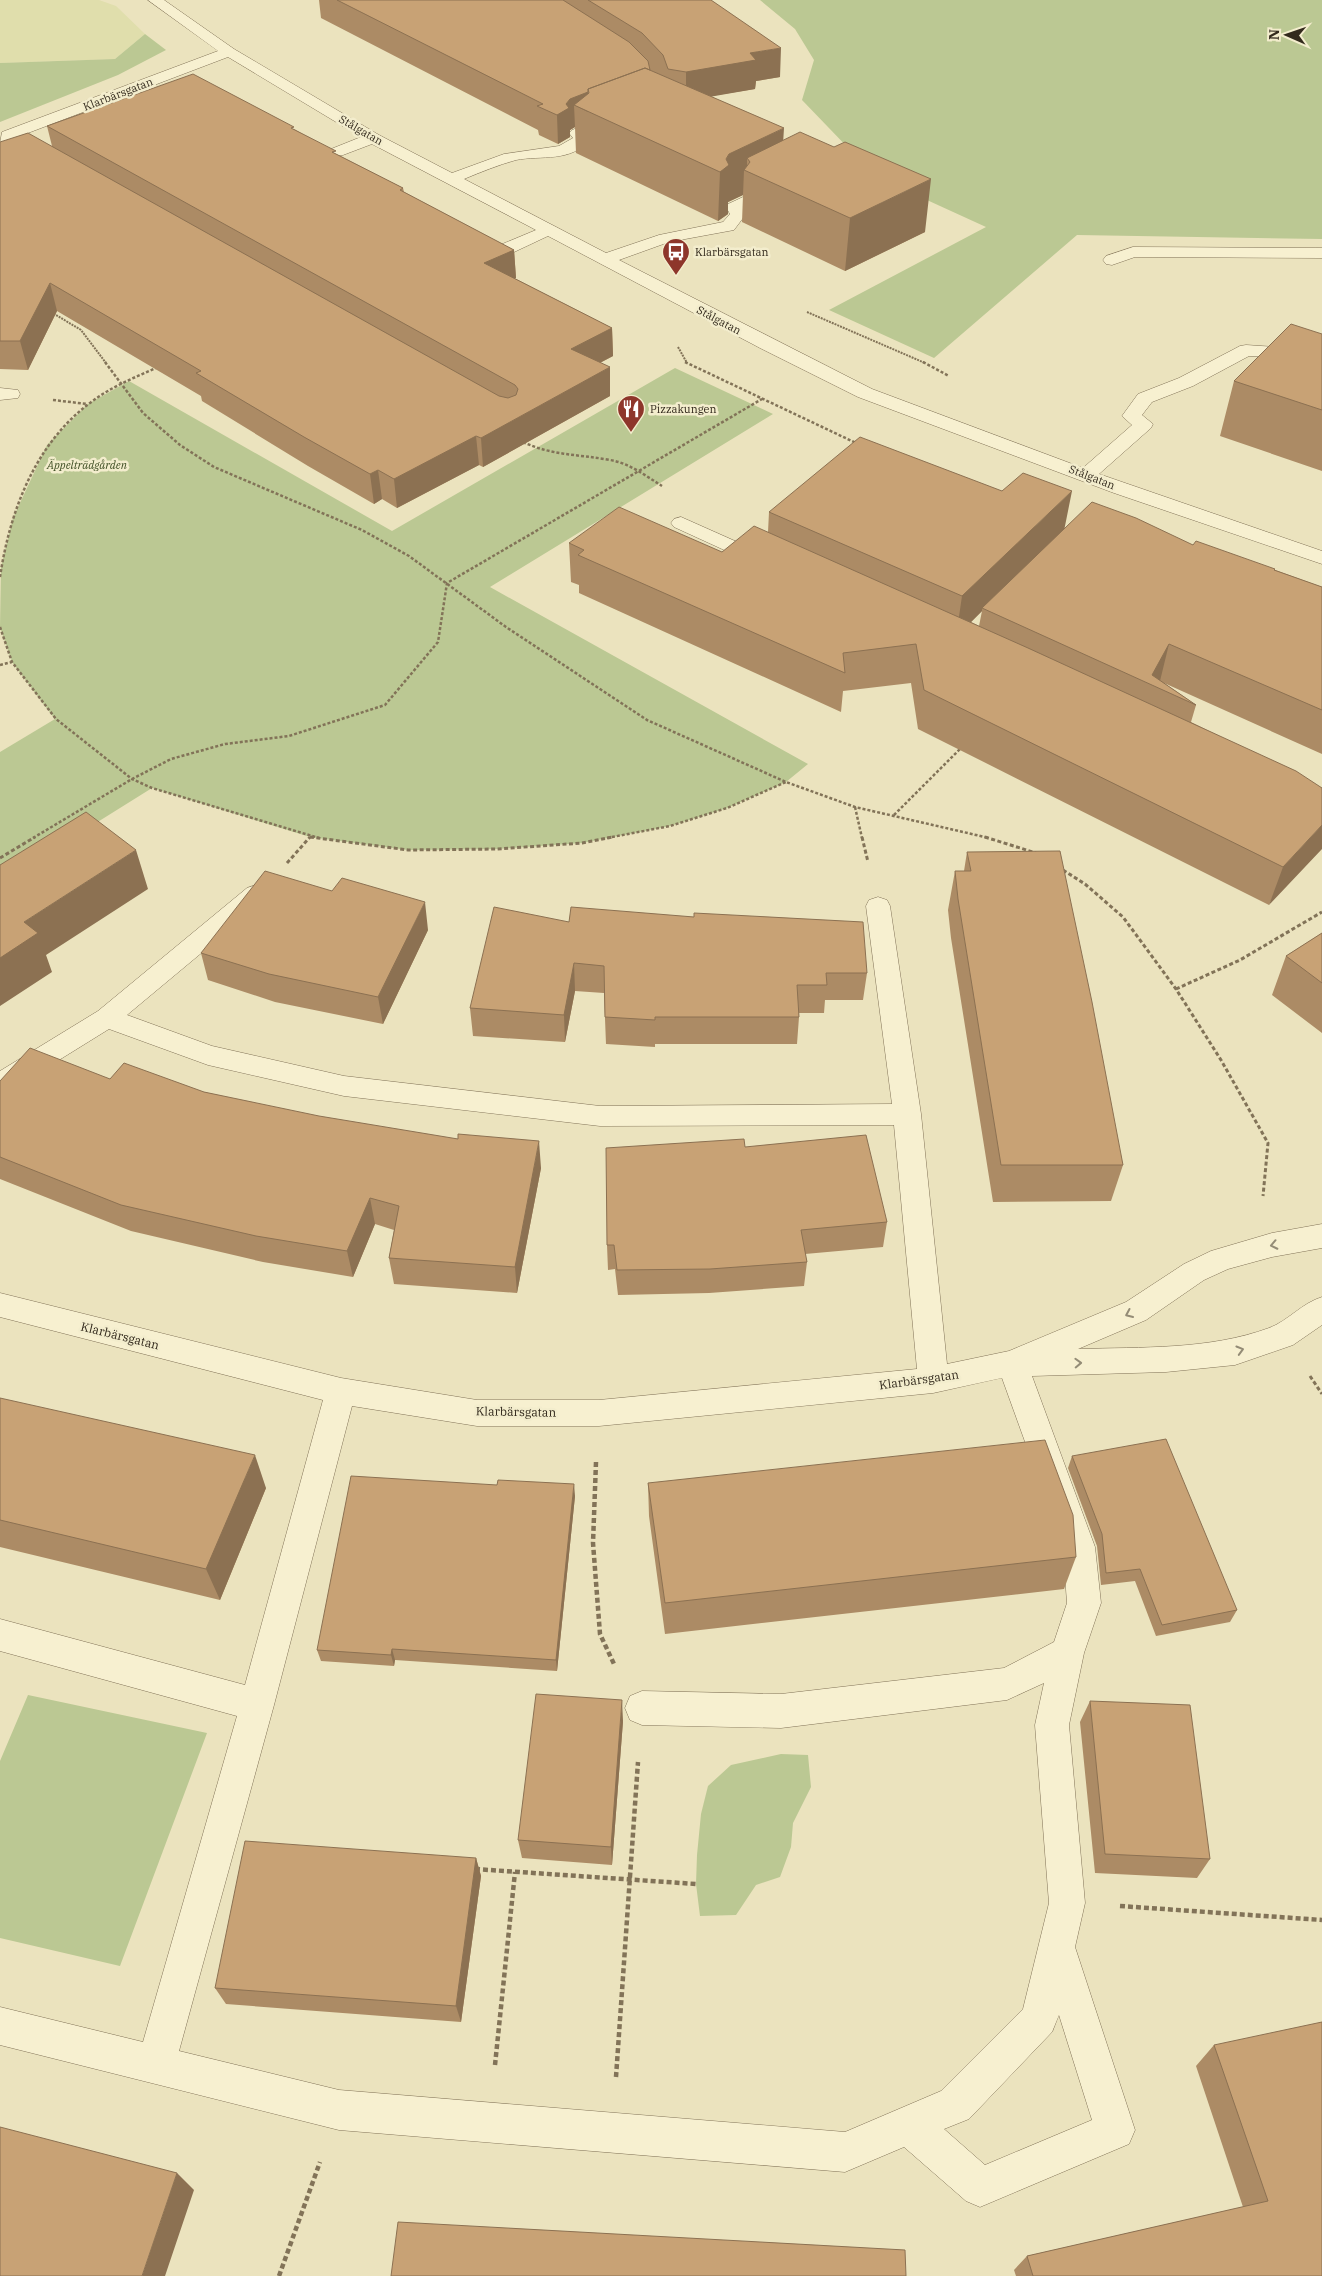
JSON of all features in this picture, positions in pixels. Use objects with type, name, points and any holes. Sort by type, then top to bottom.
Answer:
[{"type":"street","name":"Stålgatan","points":[[155,0],[229,52],[374,138],[798,361],[865,393],[1086,475],[1114,495],[1322,558]]},
{"type":"street","name":"Klarbärsgatan","points":[[4,137],[229,52]]},
{"type":"street","points":[[452,178],[512,156],[546,154],[571,148],[581,139],[577,133],[616,118]]},
{"type":"street","name":"Klarbärsgatan","points":[[4,137],[59,164]]},
{"type":"street","points":[[337,152],[374,138]]},
{"type":"street","points":[[604,260],[636,246],[670,236],[728,226],[738,214],[734,208],[792,178]]},
{"type":"street","points":[[506,249],[549,230]]},
{"type":"street","points":[[1112,260],[1133,252],[1322,253]]},
{"type":"street","points":[[1086,475],[1144,424],[1132,416],[1145,398],[1186,382],[1246,350],[1291,353],[1322,362]]},
{"type":"street","points":[[681,523],[780,568]]},
{"type":"street","points":[[0,1084],[106,1018],[271,882]]},
{"type":"street","points":[[878,906],[907,1114],[934,1380]]},
{"type":"street","points":[[106,1018],[208,1055],[344,1086],[600,1116],[907,1114]]},
{"type":"street","name":"Klarbärsgatan","points":[[1012,1364],[1136,1311],[1194,1272],[1221,1259],[1272,1245],[1322,1236]]},
{"type":"street","name":"Klarbärsgatan","points":[[0,1305],[341,1391],[477,1413],[598,1413],[934,1380],[1012,1364],[1106,1362],[1235,1352],[1282,1336],[1322,1308]]},
{"type":"street","points":[[0,2026],[339,2110],[489,2123],[845,2152],[955,2105],[1039,2019],[1067,1903],[1052,1724],[1067,1653],[1084,1603],[1079,1547],[1012,1364]]},
{"type":"street","points":[[156,2064],[257,1705],[341,1391]]},
{"type":"street","points":[[0,1635],[257,1705]]},
{"type":"street","points":[[642,1708],[780,1711],[1007,1684],[1067,1653]]},
{"type":"street","points":[[908,2124],[980,2187],[1115,2130],[1057,1949]]},
{"type":"path","points":[[47,310],[81,330],[143,413],[180,445],[214,467],[362,530],[409,556],[506,627],[647,720],[786,782],[856,807],[970,832],[1032,851],[1039,855]]},
{"type":"path","points":[[0,577],[13,518],[47,445],[88,404],[122,384],[164,364]]},
{"type":"path","points":[[447,583],[637,470],[763,398]]},
{"type":"path","points":[[521,441],[542,451],[612,460],[637,470],[671,491],[681,523]]},
{"type":"path","points":[[0,858],[132,779],[171,759],[225,744],[289,736],[385,705],[438,642],[447,583]]},
{"type":"path","points":[[0,627],[12,662],[56,719],[132,779],[152,788],[310,837],[408,850],[497,849],[582,843],[670,826],[727,808],[786,782]]},
{"type":"path","points":[[0,665],[12,662]]},
{"type":"path","points":[[893,815],[968,741]]},
{"type":"path","points":[[856,807],[878,906]]},
{"type":"path","points":[[271,882],[310,837]]},
{"type":"path","points":[[1062,869],[1086,884],[1123,918],[1176,989],[1220,1060],[1268,1143],[1263,1200]]},
{"type":"path","points":[[1176,989],[1240,960],[1322,912]]},
{"type":"path","points":[[1282,1336],[1322,1394]]},
{"type":"path","points":[[598,1413],[593,1543],[600,1634],[629,1695],[642,1708],[613,2133]]},
{"type":"path","points":[[465,1868],[630,1881],[696,1884]]},
{"type":"path","points":[[489,2123],[515,1872]]},
{"type":"path","points":[[1067,1903],[1322,1920]]},
{"type":"path","points":[[279,2276],[339,2110]]},
{"type":"shaded area","points":[[0,0],[99,0],[116,6],[145,34],[115,59],[0,63]]},
{"type":"green space","points":[[760,0],[1322,0],[1322,239],[1077,235],[934,358],[829,310],[986,227],[905,190],[854,154],[802,100],[814,60],[795,29]]},
{"type":"green space","points":[[145,34],[166,50],[118,75],[0,122],[0,63],[115,59]]},
{"type":"green space","name":"Äppelträdgården","points":[[675,368],[773,414],[490,587],[808,764],[786,782],[727,808],[670,826],[582,843],[497,849],[408,850],[310,837],[152,788],[0,883],[0,752],[55,719],[12,662],[0,627],[1,567],[13,518],[47,445],[88,404],[129,381],[392,531]]},
{"type":"green space","points":[[28,1695],[207,1733],[120,1966],[0,1938],[0,1761]]},
{"type":"green space","points":[[781,1754],[808,1755],[811,1787],[793,1823],[791,1847],[780,1877],[756,1885],[736,1915],[700,1916],[696,1884],[697,1855],[701,1814],[708,1786],[731,1765]]},
{"type":"building","points":[[337,0],[563,0],[629,42],[648,61],[650,70],[645,68],[588,89],[588,92],[570,99],[566,104],[569,108],[557,115],[537,106],[543,104]]},
{"type":"building","points":[[588,0],[711,0],[781,48],[750,53],[756,60],[686,72],[668,69],[663,55],[642,33]]},
{"type":"building","points":[[645,68],[784,128],[729,154],[726,159],[729,165],[720,172],[574,105],[589,93],[588,89]]},
{"type":"building","points":[[193,74],[336,151],[332,152],[403,188],[400,190],[514,250],[484,263],[612,328],[571,349],[610,367],[481,438],[476,436],[394,479],[378,470],[370,474],[304,437],[196,373],[201,371],[50,283],[20,341],[0,341],[0,142],[28,133],[499,396],[508,398],[516,395],[518,389],[515,385],[47,126]]},
{"type":"building","points":[[800,132],[834,147],[845,142],[931,179],[850,218],[744,170],[750,162],[747,158]]},
{"type":"building","points":[[1291,324],[1322,334],[1322,410],[1234,381]]},
{"type":"building","points":[[860,437],[1002,491],[1023,473],[1072,491],[962,596],[769,512]]},
{"type":"building","points":[[1092,502],[1136,518],[1193,545],[1196,541],[1322,587],[1322,710],[1169,644],[1152,675],[1196,705],[982,608]]},
{"type":"building","points":[[619,507],[722,552],[754,526],[1028,648],[1296,771],[1322,788],[1322,825],[1283,867],[924,690],[916,644],[843,653],[845,673],[578,555],[584,550],[569,543]]},
{"type":"building","points":[[86,812],[136,850],[24,922],[38,933],[0,958],[0,865]]},
{"type":"building","points":[[1060,851],[1092,1002],[1123,1165],[1001,1165],[955,871],[971,871],[967,852]]},
{"type":"building","points":[[265,871],[332,891],[342,878],[425,902],[378,997],[269,974],[201,953]]},
{"type":"building","points":[[494,907],[569,922],[571,907],[694,917],[694,913],[863,922],[867,973],[826,973],[827,985],[797,985],[799,1017],[655,1017],[655,1020],[605,1017],[604,966],[574,963],[564,1015],[470,1008]]},
{"type":"building","points":[[1322,933],[1322,983],[1286,956]]},
{"type":"building","points":[[30,1048],[110,1079],[124,1063],[204,1092],[319,1116],[458,1139],[458,1134],[539,1141],[515,1267],[389,1258],[399,1206],[370,1198],[347,1251],[256,1236],[121,1205],[0,1157],[0,1081]]},
{"type":"building","points":[[866,1135],[887,1222],[801,1230],[807,1262],[710,1269],[617,1270],[614,1245],[607,1245],[606,1148],[744,1139],[745,1147]]},
{"type":"building","points":[[0,1398],[255,1455],[206,1569],[0,1520]]},
{"type":"building","points":[[1166,1439],[1237,1610],[1162,1625],[1140,1569],[1106,1573],[1102,1534],[1072,1456]]},
{"type":"building","points":[[1045,1440],[1073,1515],[1076,1557],[665,1603],[648,1483]]},
{"type":"building","points":[[351,1476],[497,1485],[498,1480],[574,1484],[556,1660],[392,1649],[391,1655],[317,1650]]},
{"type":"building","points":[[536,1694],[622,1700],[611,1847],[518,1840]]},
{"type":"building","points":[[1090,1701],[1190,1705],[1210,1859],[1105,1854]]},
{"type":"building","points":[[245,1841],[476,1858],[456,2006],[215,1988]]},
{"type":"building","points":[[1322,2022],[1322,2276],[1033,2276],[1027,2256],[1268,2201],[1214,2045]]},
{"type":"building","points":[[0,2127],[177,2173],[142,2276],[0,2276]]},
{"type":"building","points":[[398,2222],[905,2250],[906,2276],[391,2276]]},
{"type":"place","name":"Klarbärsgatan","points":[[676,276]]},
{"type":"place","name":"Pizzakungen","points":[[631,433]]}]
